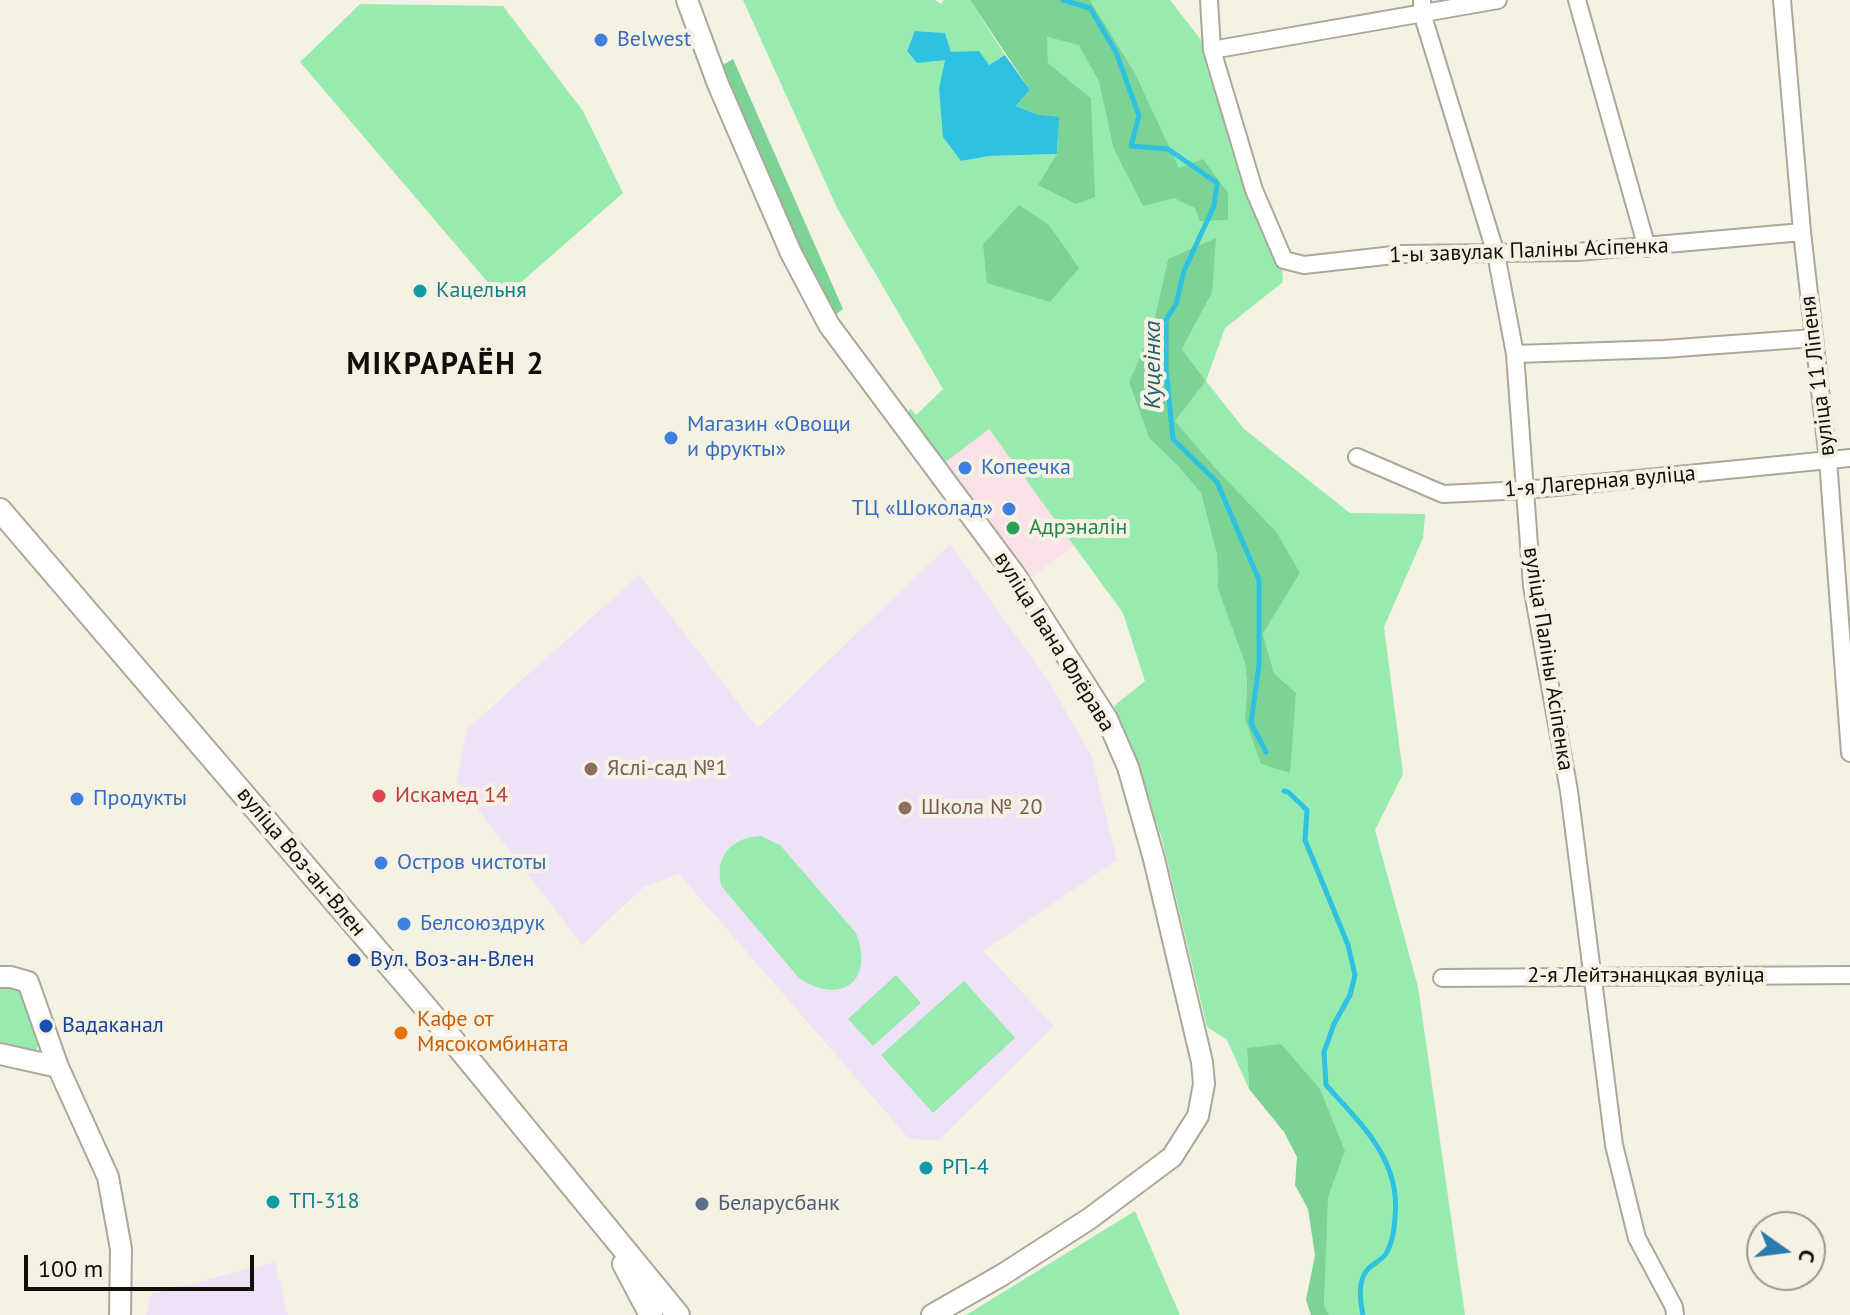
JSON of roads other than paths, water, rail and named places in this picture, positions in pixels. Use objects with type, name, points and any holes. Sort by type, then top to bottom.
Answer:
[{"type":"main road","name":"вуліца Воз-ан-Влен","points":[[0,510],[428,1010],[678,1315]]},
{"type":"main road","name":"вуліца Воз-ан-Влен","points":[[599,1216],[651,1315]]},
{"type":"street","name":"вуліца Івана Флёрава","points":[[687,0],[718,84],[791,253],[829,325],[1015,575],[1107,719],[1128,767],[1154,859],[1202,1062],[1204,1084],[1198,1116],[1172,1157],[1089,1219],[932,1315]]},
{"type":"street","points":[[1209,0],[1212,50],[1422,6],[1498,0]]},
{"type":"street","points":[[1577,0],[1647,248]]},
{"type":"street","name":"вуліца 11 Ліпеня","points":[[1782,0],[1802,232],[1828,460],[1850,753]]},
{"type":"street","name":"вуліца Паліны Асіпенка","points":[[1422,6],[1496,254],[1515,354],[1532,586],[1569,791],[1617,1161],[1637,1238],[1674,1307],[1675,1315]]},
{"type":"street","name":"1-ы завулак Паліны Асіпенка","points":[[1212,50],[1254,190],[1284,260],[1304,265],[1403,254],[1647,248],[1802,232]]},
{"type":"street","points":[[1515,354],[1664,349],[1814,338]]},
{"type":"street","name":"1-я Лагерная вуліца","points":[[1357,457],[1443,494],[1525,490],[1850,458]]},
{"type":"street","name":"2-я Лейтэнанцкая вуліца","points":[[1442,978],[1850,975]]},
{"type":"street","points":[[0,977],[28,982],[58,1067],[108,1177],[121,1249],[120,1315]]},
{"type":"street","points":[[0,1054],[58,1067]]},
{"type":"water","points":[[915,31],[945,33],[951,52],[979,51],[989,65],[1005,55],[1030,90],[1016,106],[1039,115],[1059,117],[1057,154],[989,156],[961,161],[943,137],[939,88],[945,60],[917,63],[907,51]]},
{"type":"waterway","name":"Куцеінка","points":[[1063,0],[1090,8],[1116,52],[1139,116],[1131,146],[1168,149],[1217,183],[1214,206],[1184,271],[1176,304],[1166,320],[1166,369],[1173,439],[1217,482],[1259,580],[1259,665],[1251,723],[1266,752]]},
{"type":"waterway","name":"Куцеінка","points":[[1284,791],[1307,810],[1305,840],[1348,945],[1355,975],[1350,995],[1334,1024],[1324,1052],[1326,1085],[1376,1144],[1392,1178],[1395,1197],[1389,1248],[1365,1273],[1361,1284],[1363,1315]]},
{"type":"place","name":"Belwest","points":[[601,40]]},
{"type":"place","name":"Кацельня","points":[[420,291]]},
{"type":"place","name":"Магазин «Овощи и фрукты»","points":[[671,438]]},
{"type":"place","name":"Копеечка","points":[[965,468]]},
{"type":"place","name":"ТЦ «Шоколад»","points":[[1009,509]]},
{"type":"place","name":"Адрэналін","points":[[1013,528]]},
{"type":"place","name":"Яслі-сад №1","points":[[591,769]]},
{"type":"place","name":"Искамед 14","points":[[379,796]]},
{"type":"place","name":"Продукты","points":[[77,799]]},
{"type":"place","name":"Школа № 20","points":[[905,808]]},
{"type":"place","name":"Остров чистоты","points":[[381,863]]},
{"type":"place","name":"Белсоюздрук","points":[[404,924]]},
{"type":"place","name":"Вул. Воз-ан-Влен","points":[[354,960]]},
{"type":"place","name":"Вадаканал","points":[[46,1026]]},
{"type":"place","name":"Кафе от Мясокомбината","points":[[401,1033]]},
{"type":"place","name":"РП-4","points":[[926,1168]]},
{"type":"place","name":"ТП-318","points":[[273,1202]]},
{"type":"place","name":"Беларусбанк","points":[[702,1204]]},
{"type":"district","name":"МІКРАРАЁН 2","points":[[446,365]]}]
